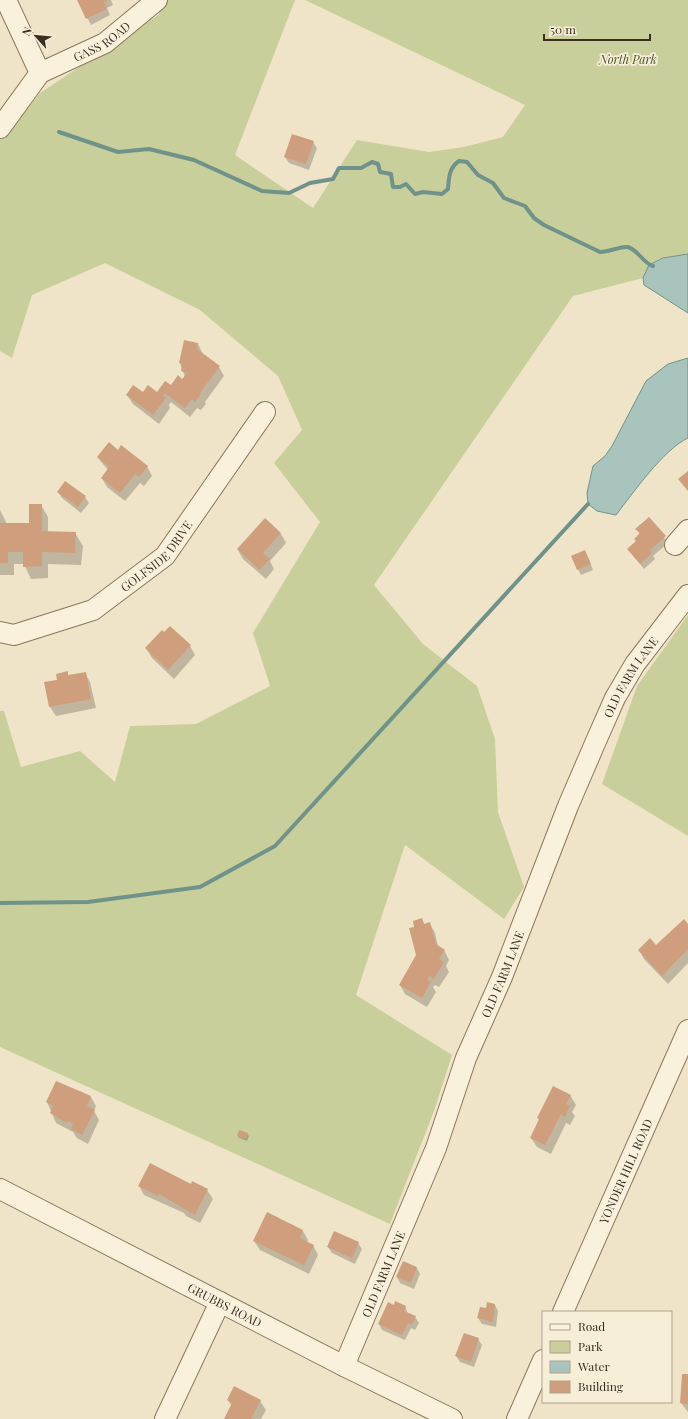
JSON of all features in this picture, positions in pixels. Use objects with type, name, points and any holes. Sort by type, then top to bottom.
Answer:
[{"type":"street","points":[[6,0],[40,73]]},
{"type":"street","name":"GASS ROAD","points":[[0,128],[40,73],[106,43],[157,0]]},
{"type":"street","name":"GOLFSIDE DRIVE","points":[[0,632],[14,635],[93,610],[166,556],[265,412]]},
{"type":"street","points":[[674,545],[688,530]]},
{"type":"street","name":"OLD FARM LANE","points":[[344,1366],[436,1148],[466,1058],[502,977],[568,806],[615,698],[635,664],[688,595]]},
{"type":"street","name":"YONDER HILL ROAD","points":[[563,1311],[688,1030]]},
{"type":"street","name":"GRUBBS ROAD","points":[[0,1189],[344,1366],[452,1419]]},
{"type":"street","points":[[165,1419],[220,1302]]},
{"type":"street","points":[[518,1419],[542,1362]]},
{"type":"green space","name":"North Park","points":[[153,0],[295,0],[235,155],[313,208],[357,140],[429,152],[464,147],[503,137],[525,105],[305,0],[688,0],[688,254],[667,257],[656,261],[651,265],[643,278],[573,296],[374,585],[423,644],[477,686],[495,739],[498,812],[524,887],[504,919],[405,845],[356,995],[452,1055],[434,1111],[390,1224],[0,1047],[0,711],[4,711],[21,767],[80,751],[115,782],[130,726],[196,724],[270,686],[253,633],[320,522],[274,463],[302,430],[278,376],[200,310],[105,263],[32,295],[12,358],[0,351],[0,137],[5,137],[40,93],[158,15],[159,14]]},
{"type":"green space","points":[[688,615],[688,836],[602,784],[637,686]]},
{"type":"water","points":[[688,254],[688,313],[644,285],[643,278],[649,265],[663,258]]},
{"type":"water","points":[[688,358],[688,438],[659,461],[616,515],[597,511],[588,504],[587,493],[593,466],[605,456],[612,446],[646,381],[668,364]]},
{"type":"building","points":[[77,0],[108,0],[104,2],[107,9],[86,19]]},
{"type":"building","points":[[292,134],[314,141],[306,164],[284,157]]},
{"type":"building","points":[[184,340],[198,343],[197,349],[220,366],[195,402],[192,399],[185,408],[165,393],[163,396],[166,398],[153,415],[126,395],[133,385],[143,392],[148,385],[157,392],[165,381],[171,385],[178,375],[182,379],[187,373],[181,371],[182,364],[179,363]]},
{"type":"building","points":[[109,442],[118,450],[121,445],[148,466],[139,477],[135,474],[120,493],[101,478],[109,467],[97,457]]},
{"type":"building","points":[[688,471],[688,491],[678,479]]},
{"type":"building","points":[[65,481],[86,496],[78,507],[57,492]]},
{"type":"building","points":[[29,504],[42,504],[42,531],[76,532],[75,553],[42,552],[42,566],[23,567],[23,552],[8,552],[8,563],[0,563],[0,523],[29,523]]},
{"type":"building","points":[[649,517],[666,536],[650,550],[652,553],[640,564],[627,549],[636,541],[634,539],[640,533],[635,529]]},
{"type":"building","points":[[265,518],[281,533],[263,553],[270,559],[260,570],[237,549]]},
{"type":"building","points":[[585,550],[591,564],[577,570],[571,556]]},
{"type":"building","points":[[170,626],[191,645],[168,670],[145,648],[162,630],[164,632]]},
{"type":"building","points":[[68,671],[68,675],[86,672],[91,699],[49,707],[44,682],[57,680],[56,674]]},
{"type":"building","points":[[422,918],[424,924],[430,922],[436,944],[445,950],[439,959],[444,962],[434,979],[429,976],[427,980],[431,982],[422,998],[399,985],[416,955],[409,928],[414,927],[413,921]]},
{"type":"building","points":[[684,919],[688,924],[688,949],[662,976],[638,950],[650,938],[656,945]]},
{"type":"building","points":[[56,1081],[91,1096],[87,1106],[95,1110],[82,1135],[71,1129],[73,1124],[68,1121],[67,1123],[50,1113],[53,1106],[46,1102]]},
{"type":"building","points":[[553,1086],[571,1095],[566,1104],[570,1106],[565,1117],[561,1114],[545,1145],[530,1138],[539,1119],[537,1118]]},
{"type":"building","points":[[239,1130],[248,1133],[246,1139],[237,1136]]},
{"type":"building","points":[[150,1163],[191,1184],[192,1181],[208,1189],[195,1215],[159,1194],[158,1196],[138,1186]]},
{"type":"building","points":[[267,1212],[303,1230],[300,1238],[314,1245],[304,1265],[253,1241]]},
{"type":"building","points":[[334,1231],[359,1242],[352,1258],[327,1247]]},
{"type":"building","points":[[403,1261],[417,1267],[411,1283],[396,1277]]},
{"type":"building","points":[[395,1301],[406,1306],[404,1311],[416,1316],[412,1325],[408,1323],[402,1335],[378,1324],[388,1302],[394,1305]]},
{"type":"building","points":[[487,1302],[495,1304],[493,1322],[477,1318],[480,1307],[486,1308]]},
{"type":"building","points":[[464,1333],[479,1338],[471,1362],[455,1356]]},
{"type":"building","points":[[682,1374],[688,1374],[688,1404],[680,1403]]},
{"type":"building","points":[[234,1386],[261,1400],[251,1419],[224,1419],[232,1403],[227,1400]]},
{"type":"waterway","points":[[59,132],[118,152],[149,149],[194,160],[262,191],[289,193],[310,183],[333,179],[339,168],[361,168],[372,162],[378,164],[380,172],[391,174],[393,187],[400,187],[406,184],[415,194],[423,192],[442,194],[448,189],[449,177],[453,167],[459,161],[467,162],[478,175],[493,183],[504,198],[525,206],[534,218],[544,225],[600,252],[628,247],[653,266]]},
{"type":"waterway","points":[[0,903],[88,902],[200,887],[275,846],[588,504]]}]
